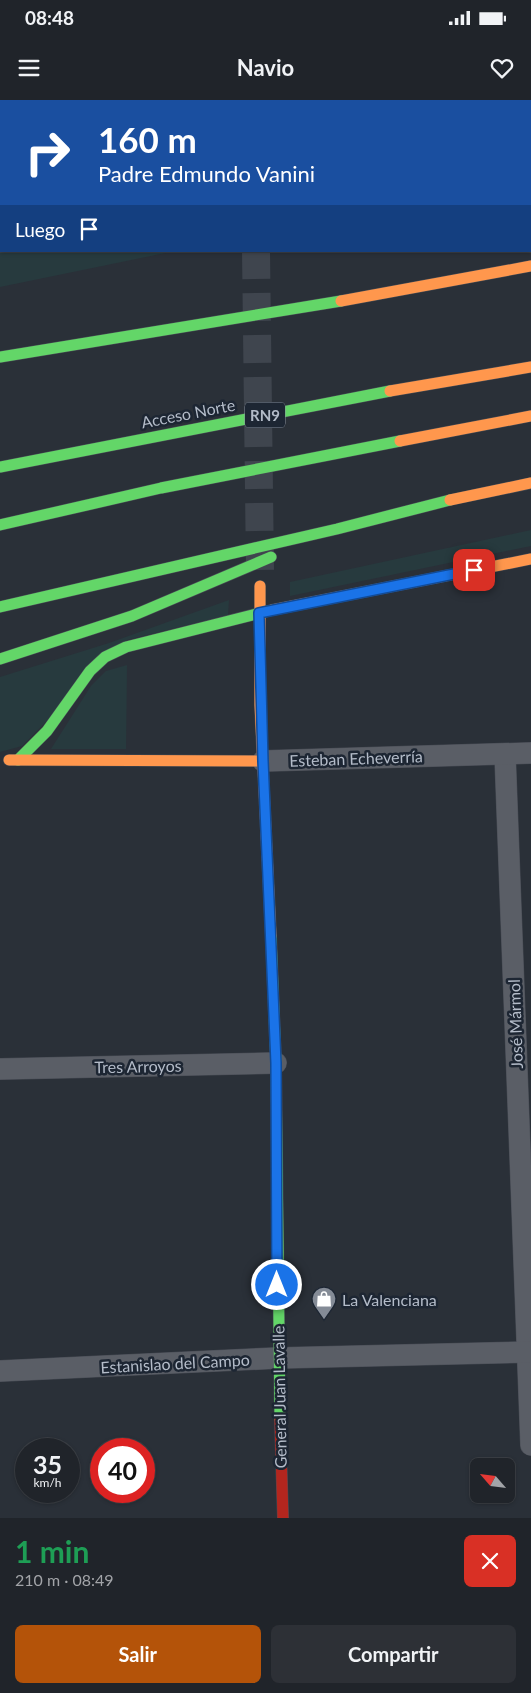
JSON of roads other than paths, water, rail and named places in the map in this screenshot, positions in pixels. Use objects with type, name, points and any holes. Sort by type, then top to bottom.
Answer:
[{"type":"main road","points":[[0,357],[306,307],[531,266]]},
{"type":"main road","name":"Acceso Norte","points":[[0,468],[411,387],[531,367]]},
{"type":"main road","points":[[0,525],[161,488],[531,416]]},
{"type":"main road","points":[[0,607],[337,529],[438,502],[531,483]]},
{"type":"main road","points":[[0,659],[132,616],[337,529]]},
{"type":"main road","points":[[18,760],[47,731],[90,671],[105,657],[126,647],[259,613],[531,558]]},
{"type":"main road","name":"General Juan Lavalle","points":[[260,586],[263,761],[276,1063],[278,1358],[283,1518]]},
{"type":"main road","name":"Esteban Echeverría","points":[[0,761],[263,761]]},
{"type":"street","name":"Esteban Echeverría","points":[[263,761],[531,753]]},
{"type":"street","name":"José Mármol","points":[[505,754],[531,1445]]},
{"type":"street","name":"Tres Arroyos","points":[[0,1069],[276,1063]]},
{"type":"street","name":"Estanislao del Campo","points":[[0,1371],[278,1358],[529,1352]]},
{"type":"tunnel","points":[[256,252],[260,570]]},
{"type":"place","name":"La Valenciana","points":[[324,1320]]}]
